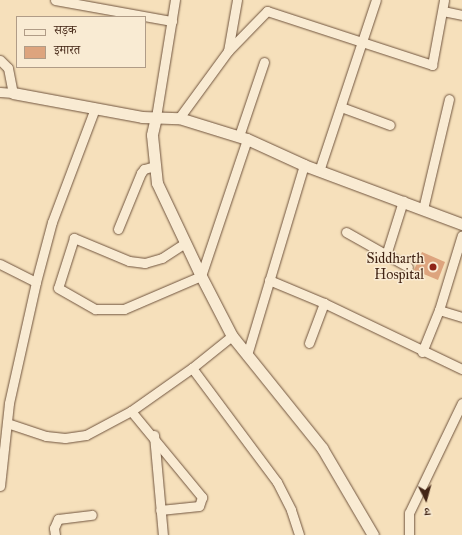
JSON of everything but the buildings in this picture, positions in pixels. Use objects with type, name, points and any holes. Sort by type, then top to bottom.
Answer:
[{"type":"street","points":[[55,0],[110,14],[128,16]]},
{"type":"street","points":[[176,0],[152,135],[157,183],[201,276],[232,336],[322,448],[373,535]]},
{"type":"street","points":[[228,51],[237,0]]},
{"type":"street","points":[[319,171],[341,107],[360,43],[376,0]]},
{"type":"street","points":[[179,118],[228,51],[268,11],[360,43],[432,65],[444,0]]},
{"type":"street","points":[[443,11],[462,15]]},
{"type":"street","points":[[146,18],[172,21]]},
{"type":"street","points":[[0,60],[8,68],[13,93]]},
{"type":"street","points":[[185,243],[162,258],[145,263],[129,261],[74,238],[58,288],[95,309],[124,309],[201,276],[264,62]]},
{"type":"street","points":[[0,92],[13,93],[142,117],[179,118],[243,137],[319,171],[462,224]]},
{"type":"street","points":[[423,209],[449,99]]},
{"type":"street","points":[[341,107],[390,125]]},
{"type":"street","points":[[0,486],[7,423],[5,402],[52,222],[95,108]]},
{"type":"street","points":[[247,355],[304,165]]},
{"type":"street","points":[[118,229],[141,173],[144,169],[156,166]]},
{"type":"street","points":[[386,255],[403,202]]},
{"type":"street","points":[[346,232],[408,267]]},
{"type":"street","points":[[422,352],[439,310],[462,235]]},
{"type":"street","points":[[0,264],[36,282]]},
{"type":"street","points":[[269,280],[324,303],[422,352],[462,369]]},
{"type":"street","points":[[309,343],[324,303]]},
{"type":"street","points":[[439,310],[462,317]]},
{"type":"street","points":[[7,423],[46,436],[65,438],[86,434],[131,411],[192,368],[232,336]]},
{"type":"street","points":[[192,368],[277,482],[294,515],[299,535]]},
{"type":"street","points":[[409,535],[409,513],[462,403]]},
{"type":"street","points":[[131,411],[154,435],[202,497],[199,506],[160,510]]},
{"type":"street","points":[[154,435],[163,535]]},
{"type":"street","points":[[55,535],[54,528],[58,519],[92,516]]},
{"type":"place","name":"Siddharth Hospital","points":[[433,267]]}]
